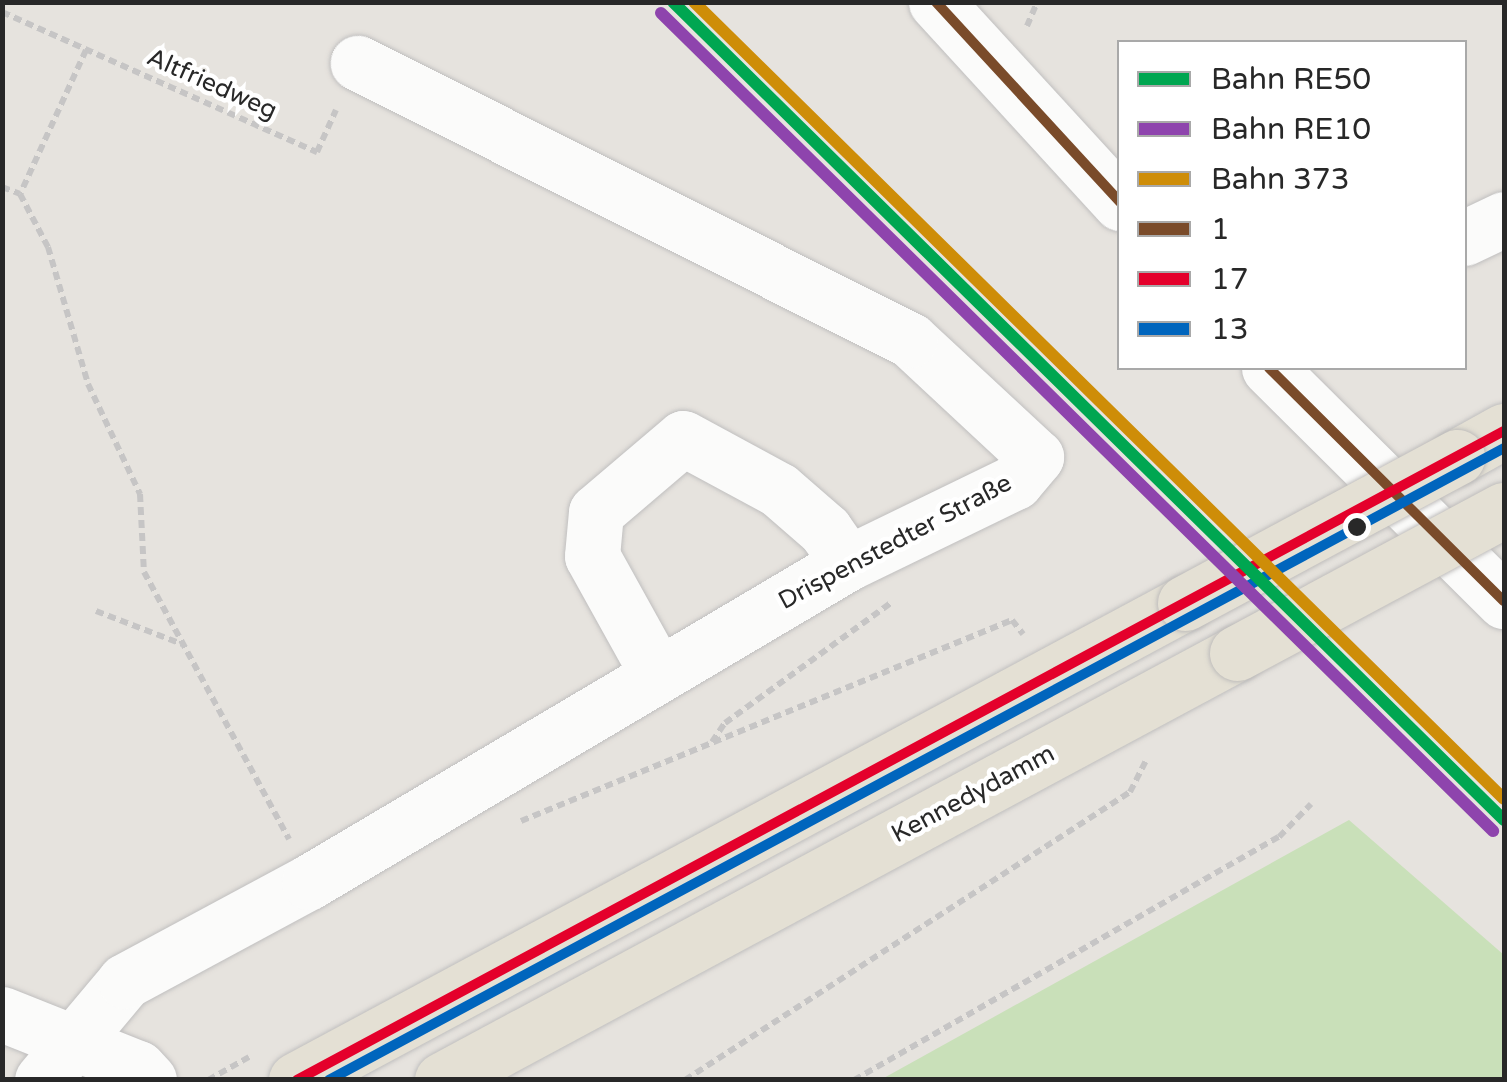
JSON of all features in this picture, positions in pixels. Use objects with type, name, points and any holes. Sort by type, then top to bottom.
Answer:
[{"type":"main road","points":[[296,1080],[1504,431]]},
{"type":"main road","name":"Kennedydamm","points":[[442,1080],[1504,510]]},
{"type":"street","points":[[936,2],[986,23],[1117,199]]},
{"type":"street","name":"Drispenstedter Straße","points":[[56,1059],[125,981],[309,882],[848,563],[1015,482],[1036,457],[910,340],[358,64]]},
{"type":"street","points":[[1467,237],[1504,219]]},
{"type":"street","points":[[1271,370],[1504,601]]},
{"type":"street","points":[[658,675],[592,556],[596,512],[684,438],[779,490],[825,530],[848,563]]},
{"type":"street","points":[[2,1014],[56,1059],[138,1068],[149,1080]]},
{"type":"path","name":"Altfriedweg","points":[[2,12],[316,152],[358,64]]},
{"type":"path","points":[[20,194],[86,50]]},
{"type":"path","points":[[2,187],[20,194],[48,247],[88,384],[140,494],[144,572],[309,882]]},
{"type":"path","points":[[898,599],[725,723],[712,742],[1012,620],[1027,638]]},
{"type":"path","points":[[96,612],[183,644]]},
{"type":"path","points":[[684,1080],[1130,792],[1153,747]]},
{"type":"path","points":[[854,1080],[1279,837],[1312,804]]},
{"type":"path","points":[[208,1080],[227,1069]]},
{"type":"green space","points":[[1349,820],[1504,955],[1504,1079],[882,1079]]},
{"type":"rail line","name":"RE50","points":[[673,2],[1504,820]]},
{"type":"rail line","name":"373","points":[[694,2],[1504,799]]},
{"type":"rail line","name":"RE10","points":[[661,13],[1493,831]]},
{"type":"transit line","name":"1","points":[[936,2],[1117,199]]},
{"type":"transit line","name":"1","points":[[1271,370],[1504,601]]},
{"type":"transit line","name":"17","points":[[297,1080],[1504,431]]},
{"type":"transit line","name":"13","points":[[329,1080],[1504,448]]}]
